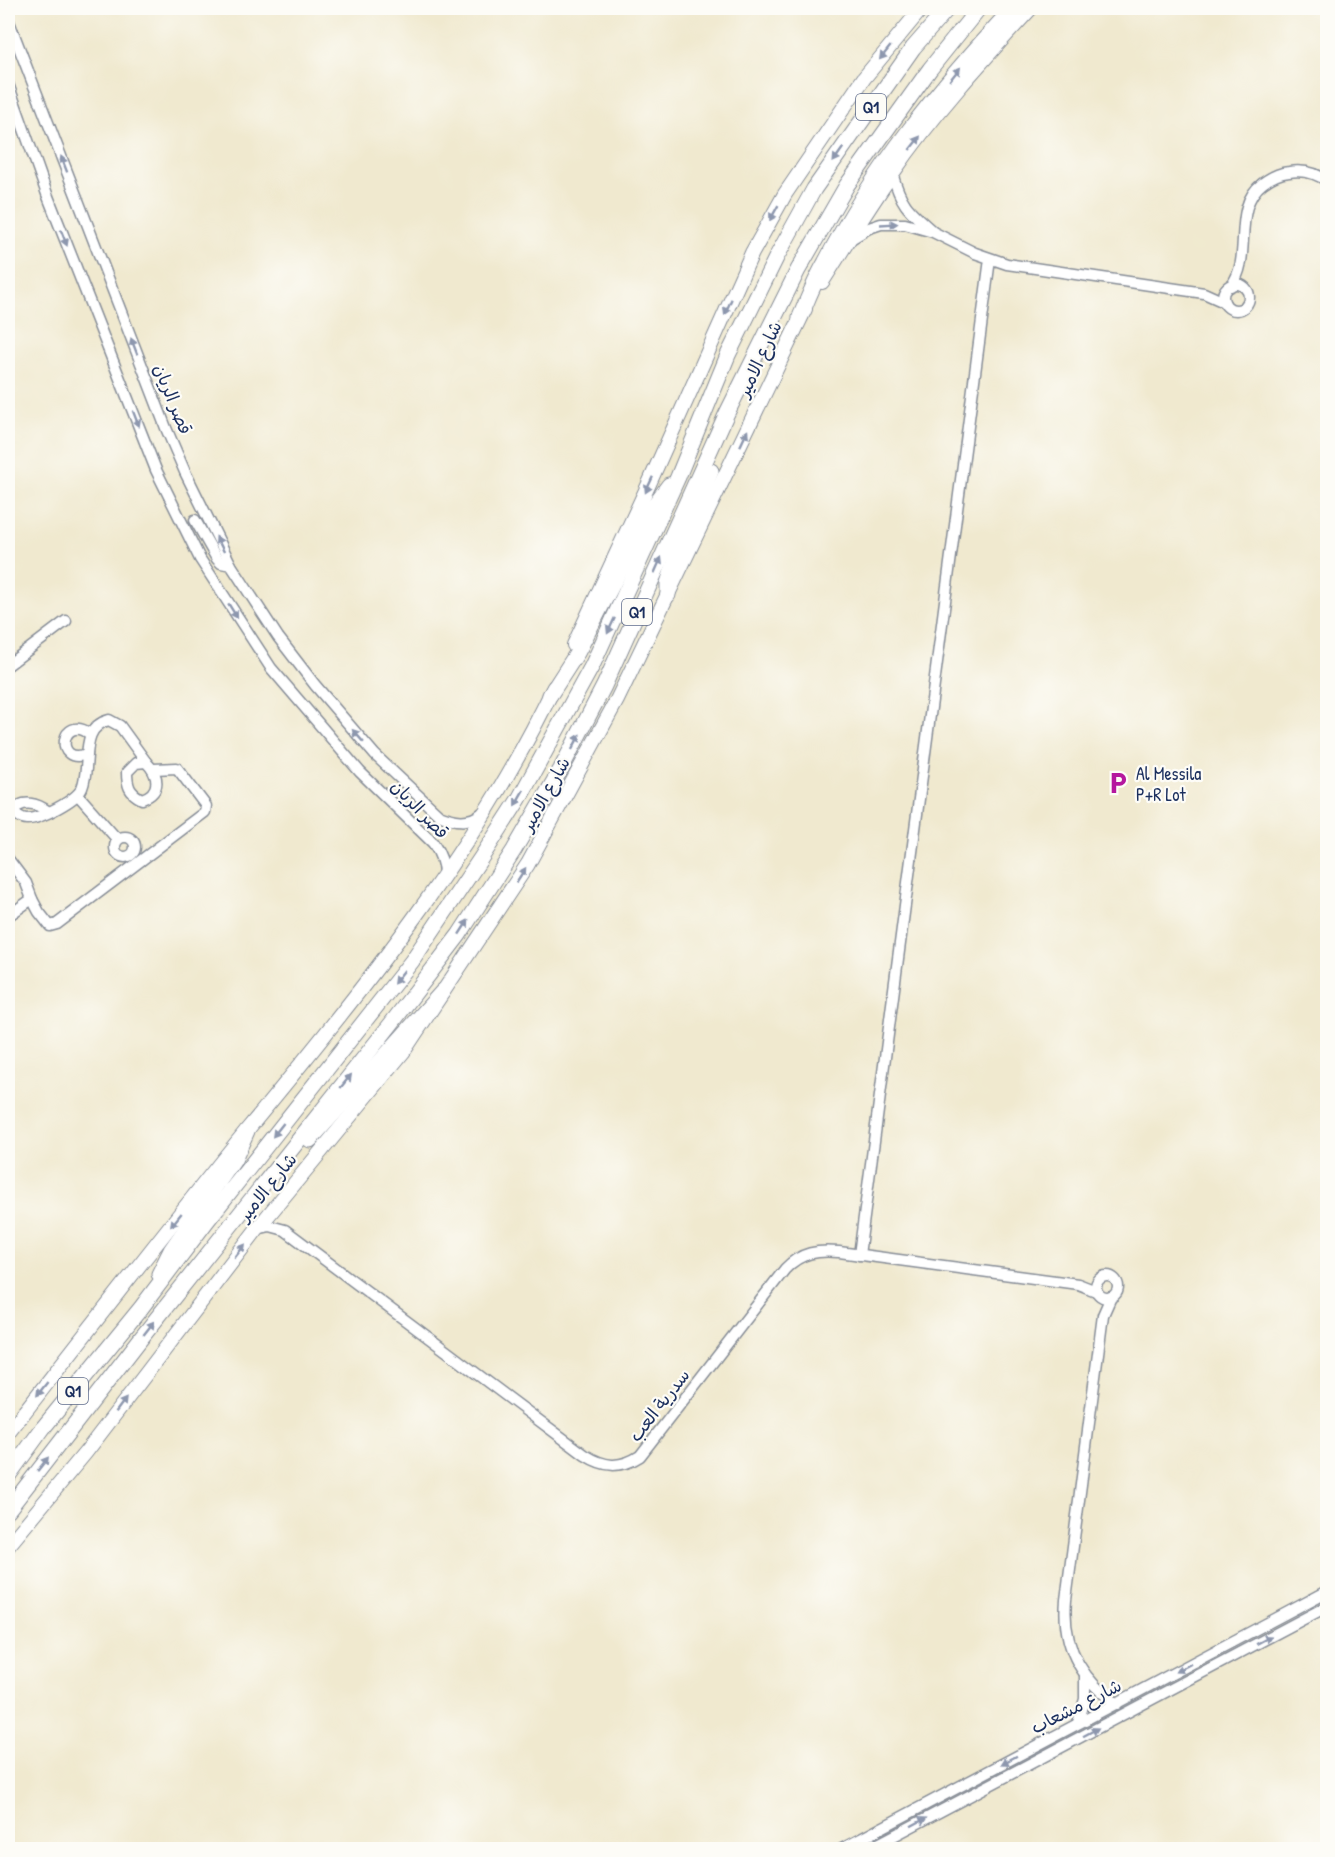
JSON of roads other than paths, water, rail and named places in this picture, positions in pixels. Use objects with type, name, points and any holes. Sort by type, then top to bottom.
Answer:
[{"type":"highway","name":"شارع الامير","points":[[8,1476],[43,1428],[141,1308],[412,961],[482,858],[519,799],[592,666],[678,477],[728,355],[777,256],[814,189],[913,48],[948,8]]},
{"type":"highway","name":"شارع الامير","points":[[8,1510],[391,1024],[459,935],[514,850],[561,769],[604,686],[726,415],[798,270],[847,185],[930,69],[979,8]]},
{"type":"highway","points":[[800,317],[824,263],[881,170],[915,123],[977,46],[1012,8]]},
{"type":"highway","points":[[668,595],[672,571],[722,444],[726,415]]},
{"type":"highway","points":[[550,696],[577,653],[657,499],[678,477]]},
{"type":"highway","points":[[257,1193],[294,1159],[443,992]]},
{"type":"highway","points":[[141,1308],[171,1250],[234,1160],[247,1131]]},
{"type":"main road","points":[[8,1433],[247,1131],[303,1064],[444,875],[515,761],[550,696],[648,486],[752,253],[785,194],[864,78],[922,8]]},
{"type":"main road","name":"شارع الامير","points":[[8,1546],[86,1452],[257,1228],[403,1052],[443,992],[528,864],[618,700],[800,317],[892,173],[971,73],[1031,8]]},
{"type":"street","name":"قصر الريان","points":[[8,19],[200,516],[278,637],[315,686],[375,755],[439,815],[451,820],[463,821],[475,819],[485,811]]},
{"type":"street","name":"قصر الريان","points":[[8,84],[51,205],[156,470],[200,559],[271,668],[360,772],[433,843],[440,854],[444,875]]},
{"type":"street","points":[[849,241],[881,224],[905,224],[933,232],[990,259],[1030,268],[1204,293],[1224,302],[1234,310],[1244,308],[1248,303],[1249,296],[1243,286],[1239,269],[1247,206],[1259,186],[1270,177],[1283,172],[1297,171],[1311,173],[1328,182]]},
{"type":"street","points":[[892,173],[905,206],[933,232]]},
{"type":"street","points":[[859,1255],[990,259]]},
{"type":"street","points":[[1224,302],[1224,297],[1239,269]]},
{"type":"street","points":[[1204,293],[1243,286]]},
{"type":"street","points":[[184,528],[200,516]]},
{"type":"street","points":[[8,665],[66,621]]},
{"type":"street","points":[[8,859],[26,883],[39,912],[50,926],[57,924],[205,812],[206,806],[177,768],[150,765],[120,726],[109,720],[98,723],[90,734],[86,776],[78,795],[49,812],[24,819],[10,809]]},
{"type":"street","points":[[87,754],[79,757],[71,755],[65,749],[64,740],[75,728],[83,729],[90,734]]},
{"type":"street","name":"قصر الريان","points":[[360,772],[370,770],[374,766],[375,755]]},
{"type":"street","points":[[78,795],[117,839]]},
{"type":"street","points":[[8,916],[32,899]]},
{"type":"street","points":[[277,1205],[278,1218],[285,1230]]},
{"type":"street","points":[[257,1228],[270,1226],[285,1230]]},
{"type":"street","name":"سدرية العب","points":[[285,1230],[585,1455],[612,1466],[630,1462],[640,1456],[793,1261],[804,1254],[833,1251],[1078,1284],[1101,1291],[1103,1315],[1065,1612],[1068,1639],[1085,1673]]},
{"type":"street","name":"شارع مشعاب","points":[[840,1850],[856,1846],[960,1786],[1328,1591]]},
{"type":"street","name":"شارع مشعاب","points":[[867,1850],[1328,1606]]},
{"type":"street","points":[[1085,1673],[1103,1693],[1117,1704]]},
{"type":"street","points":[[1078,1723],[1085,1699],[1085,1673]]},
{"type":"street","points":[[960,1786],[966,1798]]},
{"type":"place","name":"Al Messila P+R Lot","points":[[1118,783]]}]
